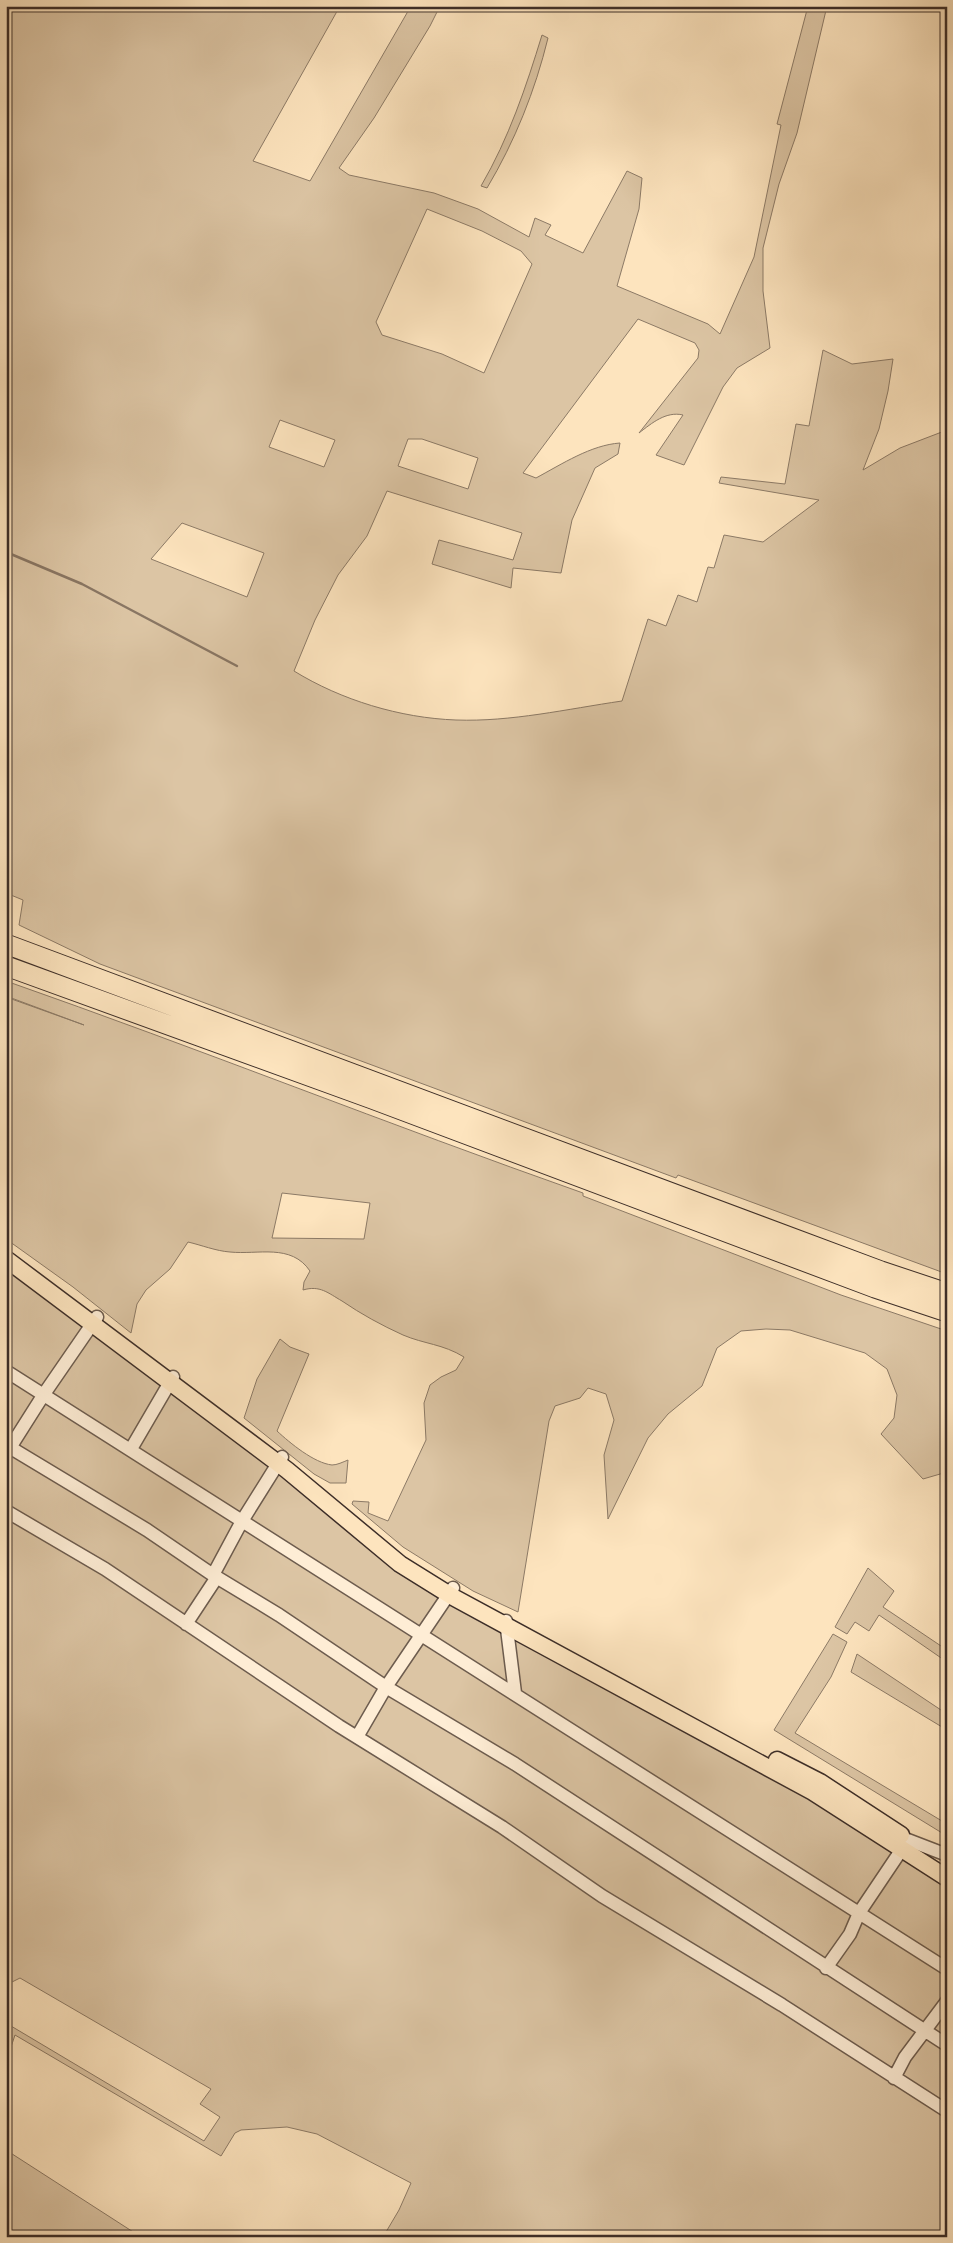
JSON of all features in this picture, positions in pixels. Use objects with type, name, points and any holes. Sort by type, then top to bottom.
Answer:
[{"type":"highway","points":[[6,944],[881,1271],[947,1293]]},
{"type":"highway","points":[[6,966],[363,1095],[875,1288],[947,1312]]},
{"type":"main road","points":[[6,1250],[171,1380],[280,1460],[407,1560],[451,1591],[506,1622],[820,1782],[905,1844],[947,1878]]},
{"type":"main road","points":[[6,1259],[95,1320]]},
{"type":"main road","points":[[905,1844],[947,1865]]},
{"type":"street","points":[[95,1320],[8,1449],[147,1530],[214,1576],[279,1615],[386,1687],[515,1764],[947,2045]]},
{"type":"street","points":[[6,1370],[947,1969]]},
{"type":"street","points":[[131,1450],[171,1380]]},
{"type":"street","points":[[186,1624],[214,1576],[242,1521],[280,1460]]},
{"type":"street","points":[[6,1511],[105,1569],[357,1737],[502,1828],[602,1896],[774,2000],[947,2111]]},
{"type":"street","points":[[357,1737],[386,1687],[451,1591]]},
{"type":"street","points":[[506,1622],[515,1693]]},
{"type":"street","points":[[826,1968],[850,1934],[859,1913],[905,1844],[943,1851]]},
{"type":"street","points":[[894,2078],[905,2057],[947,2001]]},
{"type":"shaded area","points":[[6,6],[340,6],[253,161],[310,181],[411,6],[440,6],[430,26],[374,118],[339,168],[349,175],[434,193],[478,209],[529,237],[535,218],[551,225],[545,235],[583,253],[627,171],[642,178],[639,209],[617,286],[708,324],[720,334],[754,257],[781,125],[777,124],[808,6],[827,6],[797,133],[779,184],[763,248],[763,291],[770,348],[737,368],[723,387],[684,465],[656,455],[683,415],[665,416],[639,433],[698,358],[699,350],[695,343],[638,319],[523,473],[536,478],[588,451],[620,443],[618,454],[595,468],[572,520],[561,573],[513,568],[511,588],[432,564],[439,540],[513,560],[522,533],[387,491],[367,536],[338,575],[315,620],[294,671],[331,691],[351,699],[414,716],[435,719],[497,719],[622,701],[648,619],[666,626],[678,595],[697,602],[708,567],[714,568],[724,535],[763,542],[819,500],[719,483],[721,477],[785,484],[796,424],[809,426],[823,350],[852,364],[893,359],[879,429],[863,470],[900,448],[947,430],[947,1274],[678,1175],[676,1178],[100,964],[19,925],[23,900],[6,893]],"holes":[[[427,209],[482,231],[521,251],[532,264],[484,373],[442,354],[382,335],[376,322]],[[280,420],[335,440],[324,467],[269,447]],[[408,439],[422,439],[478,458],[468,489],[398,466]],[[182,523],[264,553],[247,597],[151,559]]]},
{"type":"shaded area","points":[[555,6],[689,6],[639,10],[554,9]]},
{"type":"shaded area","points":[[542,35],[548,38],[537,77],[523,115],[507,152],[487,188],[481,186],[516,112]]},
{"type":"shaded area","points":[[6,981],[583,1193],[583,1196],[841,1295],[947,1331],[947,1472],[923,1479],[881,1434],[894,1418],[897,1395],[887,1369],[865,1353],[790,1330],[741,1331],[717,1348],[702,1386],[668,1414],[648,1438],[608,1519],[604,1455],[614,1420],[606,1394],[588,1388],[580,1398],[555,1406],[549,1421],[518,1612],[473,1591],[403,1547],[352,1504],[353,1501],[369,1502],[368,1513],[388,1521],[426,1440],[424,1403],[430,1385],[456,1370],[464,1357],[449,1349],[411,1338],[395,1331],[324,1291],[314,1288],[303,1290],[304,1282],[310,1271],[302,1262],[284,1253],[241,1253],[214,1249],[188,1242],[170,1269],[146,1290],[137,1304],[131,1333],[73,1287],[6,1239],[6,997],[84,1025],[6,996]],"holes":[[[282,1193],[370,1203],[364,1239],[272,1238]]]},
{"type":"shaded area","points":[[6,1264],[252,1451],[391,1562],[947,1878],[947,2237],[383,2237],[399,2210],[411,2183],[317,2134],[287,2127],[241,2130],[235,2133],[221,2156],[15,2035],[6,2062],[6,2023],[204,2141],[220,2117],[200,2104],[211,2089],[20,1978],[6,1985]]},
{"type":"shaded area","points":[[280,1339],[290,1347],[309,1354],[277,1431],[295,1447],[318,1461],[332,1465],[348,1460],[346,1483],[330,1483],[314,1474],[244,1418],[257,1379]]},
{"type":"shaded area","points":[[868,1568],[894,1591],[883,1607],[947,1650],[947,1662],[879,1615],[869,1631],[855,1622],[847,1634],[835,1627]]},
{"type":"shaded area","points":[[833,1634],[847,1642],[831,1677],[795,1733],[947,1824],[947,1836],[774,1730]]},
{"type":"shaded area","points":[[857,1654],[947,1714],[947,1730],[851,1672]]},
{"type":"shaded area","points":[[6,2150],[141,2237],[6,2237]]},
{"type":"waterway","points":[[6,552],[82,584],[237,666]]}]
